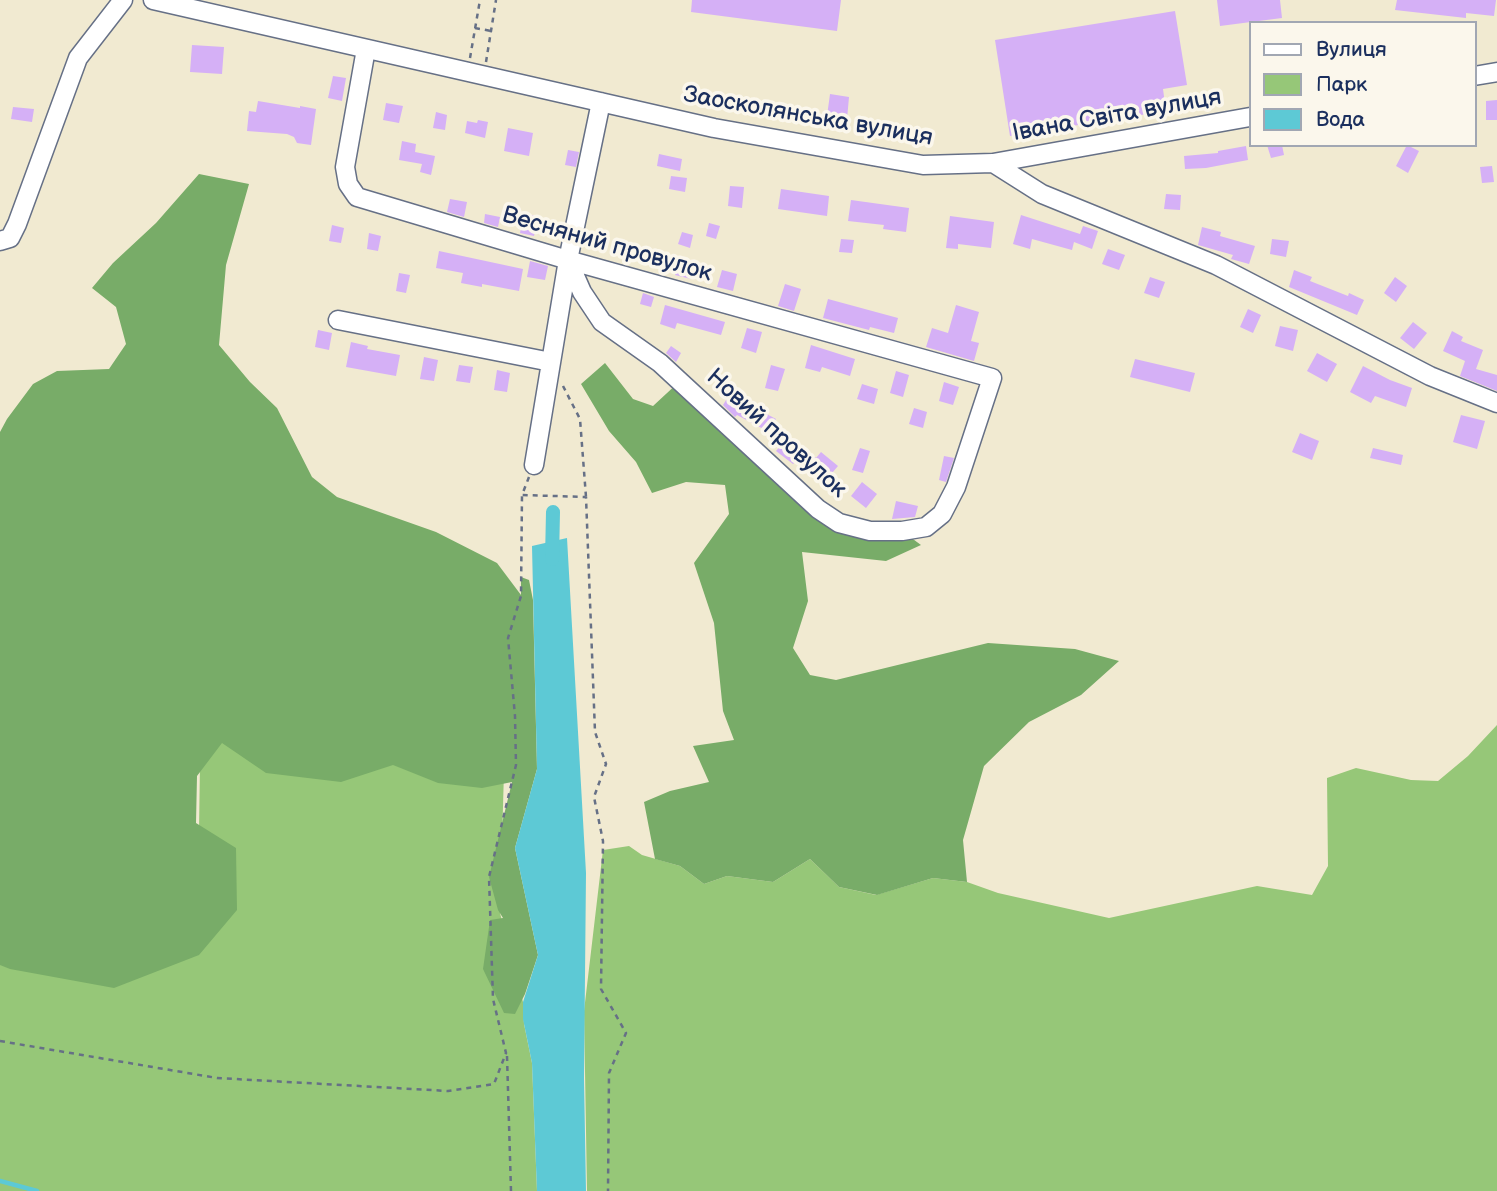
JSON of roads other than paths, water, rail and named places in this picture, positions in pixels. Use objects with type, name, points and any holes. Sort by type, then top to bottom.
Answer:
[{"type":"street","points":[[0,241],[10,238],[17,224],[78,58],[123,0]]},
{"type":"street","name":"Заосколянська вулиця","points":[[156,0],[714,128],[923,165],[993,163]]},
{"type":"street","name":"Весняний провулок","points":[[366,49],[345,167],[348,184],[357,197],[568,260],[992,378]]},
{"type":"street","points":[[1476,76],[1497,72]]},
{"type":"street","points":[[534,465],[568,260],[601,102]]},
{"type":"street","name":"Івана Світа вулиця","points":[[993,163],[1248,117]]},
{"type":"street","points":[[993,163],[1042,194],[1216,265],[1430,376],[1497,403]]},
{"type":"street","name":"Новий провулок","points":[[568,260],[582,292],[601,322],[660,363],[818,509],[839,523],[870,531],[902,531],[926,527],[942,514],[956,487],[992,378]]},
{"type":"street","points":[[338,320],[551,362]]},
{"type":"water","points":[[567,538],[586,873],[586,1191],[537,1191],[532,1063],[523,1019],[523,1002],[538,955],[515,848],[537,769],[532,546]]},
{"type":"waterway","points":[[552,559],[553,512]]},
{"type":"waterway","points":[[0,1181],[37,1191]]}]
